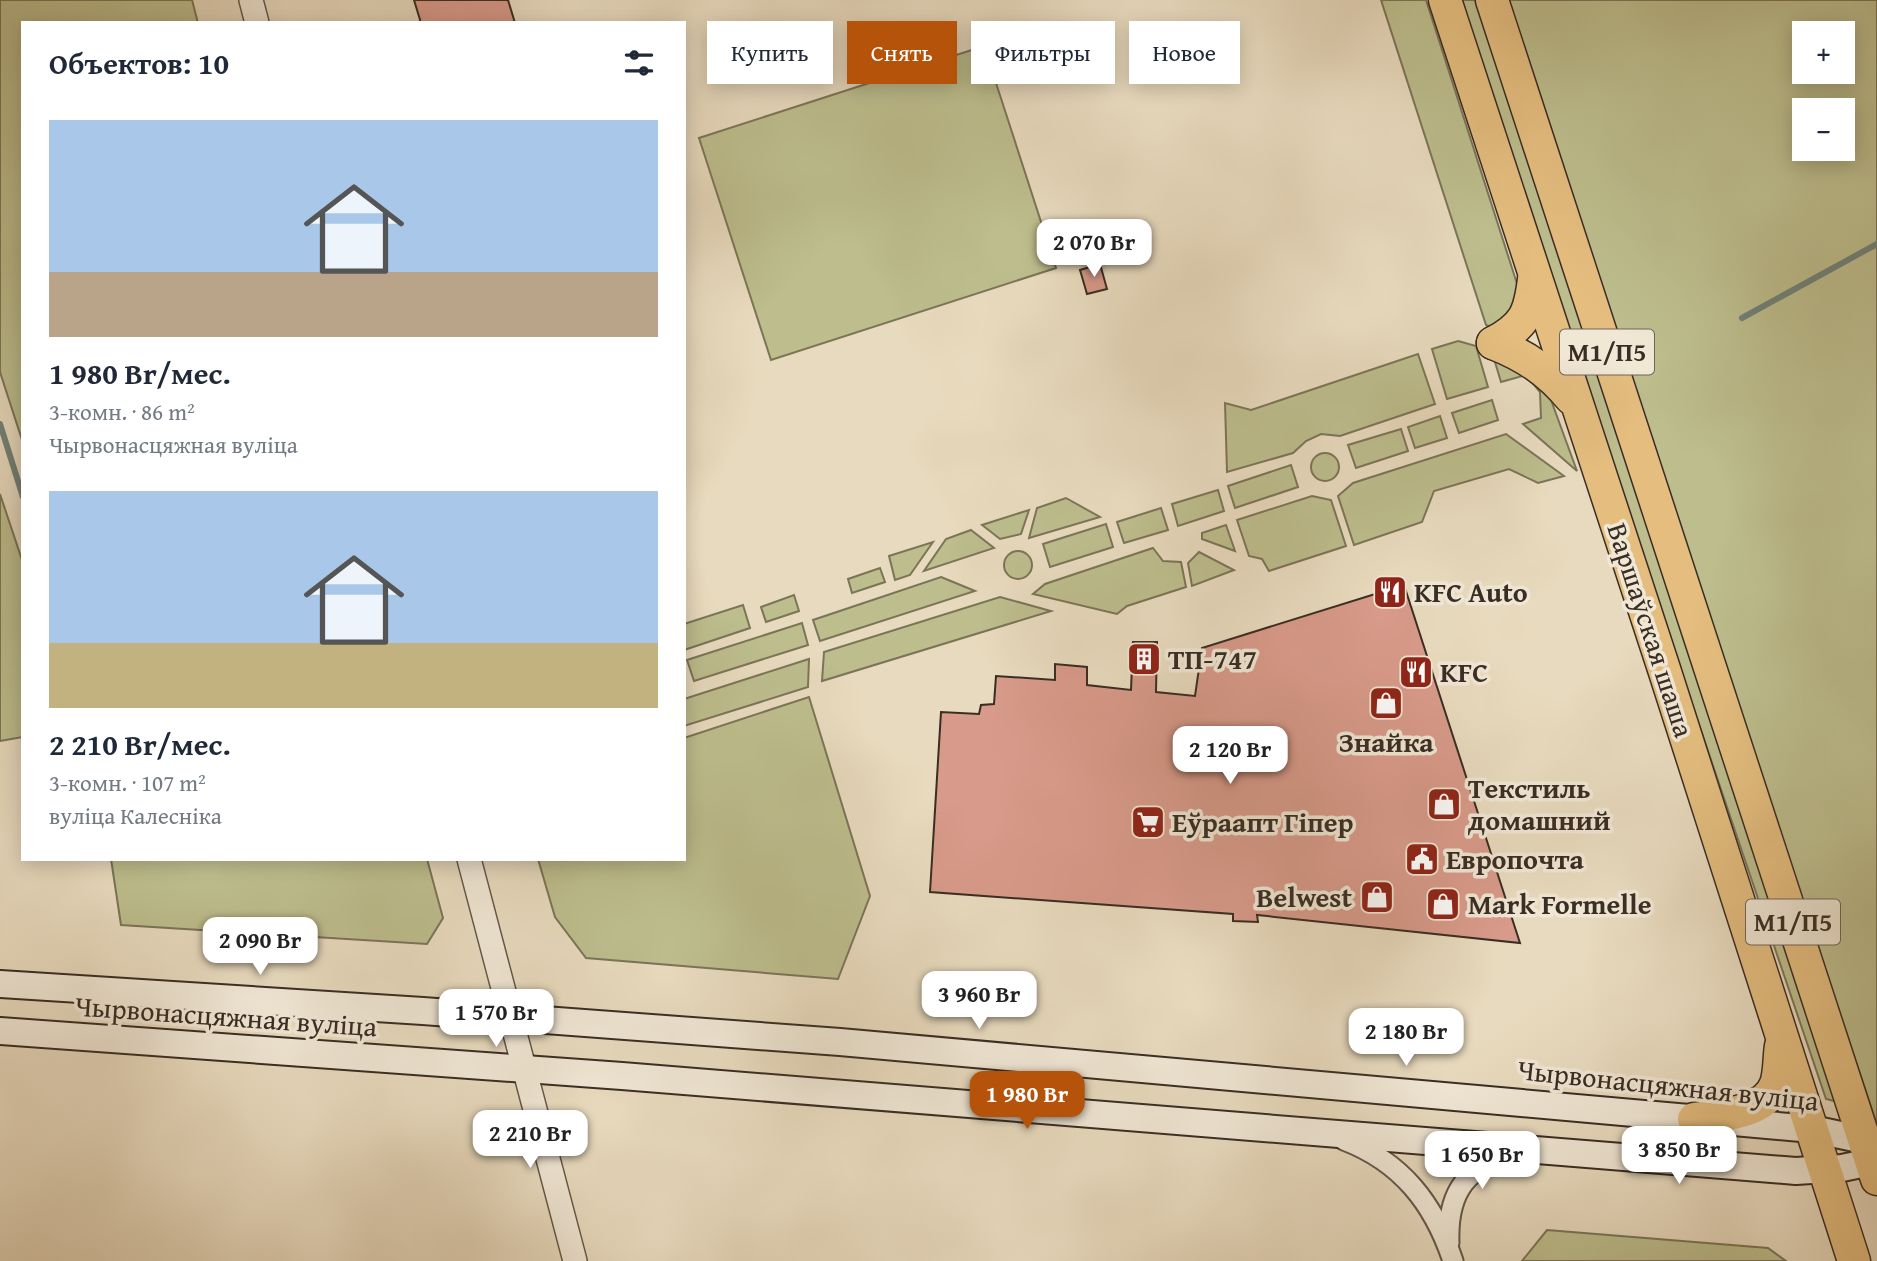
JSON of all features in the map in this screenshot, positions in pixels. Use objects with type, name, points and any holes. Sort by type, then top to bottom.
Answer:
[{"type":"highway","name":"Варшаўская шаша","points":[[1445,0],[1854,1261]]},
{"type":"highway","name":"Варшаўская шаша","points":[[1492,0],[1871,1161]]},
{"type":"highway","points":[[1535,277],[1531,307],[1522,322],[1511,334],[1493,343],[1539,365],[1552,375],[1578,406]]},
{"type":"highway","points":[[1694,1119],[1755,1107],[1776,1086],[1782,1038]]},
{"type":"main road","name":"Чырвонасцяжная вуліца","points":[[0,984],[510,1017],[1341,1085],[1812,1129],[1871,1161]]},
{"type":"main road","name":"Чырвонасцяжная вуліца","points":[[0,1031],[524,1069],[1731,1167],[1825,1170],[1871,1161]]},
{"type":"street","points":[[251,0],[256,21]]},
{"type":"street","points":[[470,861],[575,1261]]},
{"type":"street","points":[[1324,1132],[1370,1151],[1401,1172],[1432,1211],[1452,1256]]},
{"type":"street","points":[[1452,1256],[1450,1214],[1454,1199],[1464,1181],[1492,1160],[1534,1149]]},
{"type":"green space","points":[[0,0],[192,0],[197,21],[21,21],[21,437],[0,372]]},
{"type":"green space","points":[[1381,0],[1426,0],[1520,293],[1512,320],[1497,330],[1486,325]]},
{"type":"green space","points":[[1460,0],[1475,0],[1836,1096],[1834,1101],[1826,1099],[1632,527]]},
{"type":"green space","points":[[1502,0],[1877,0],[1877,1125]]},
{"type":"green space","points":[[971,50],[971,84],[996,84],[1056,268],[771,360],[699,138],[866,84],[957,84],[957,55]]},
{"type":"green space","points":[[1458,341],[1476,346],[1488,387],[1447,399],[1432,349]]},
{"type":"green space","points":[[1492,352],[1544,381],[1577,471],[1523,424],[1541,418],[1540,392],[1526,375],[1501,382]]},
{"type":"green space","points":[[1418,354],[1435,404],[1340,436],[1321,434],[1306,441],[1293,453],[1227,472],[1225,403],[1251,410]]},
{"type":"green space","points":[[1492,400],[1498,420],[1459,433],[1452,413]]},
{"type":"green space","points":[[1440,416],[1447,438],[1415,448],[1408,427]]},
{"type":"green space","points":[[1401,429],[1408,451],[1356,468],[1348,445]]},
{"type":"green space","points":[[1506,434],[1564,476],[1538,483],[1509,469],[1434,491],[1422,522],[1354,545],[1338,496],[1353,483]]},
{"type":"green space","points":[[1325,453],[1335,457],[1339,467],[1335,477],[1325,481],[1315,477],[1311,467],[1315,457]]},
{"type":"green space","points":[[1291,465],[1298,487],[1235,508],[1228,486]]},
{"type":"green space","points":[[1218,490],[1224,511],[1178,526],[1172,504]]},
{"type":"green space","points":[[0,494],[21,557],[21,737],[0,741]]},
{"type":"green space","points":[[1312,496],[1331,500],[1346,546],[1269,571],[1262,559],[1249,556],[1237,520]]},
{"type":"green space","points":[[1066,498],[1100,517],[1029,538],[1037,508]]},
{"type":"green space","points":[[1161,508],[1168,530],[1124,543],[1117,522]]},
{"type":"green space","points":[[1029,510],[1021,534],[1000,539],[982,525]]},
{"type":"green space","points":[[1106,524],[1113,547],[1050,567],[1043,544]]},
{"type":"green space","points":[[1226,525],[1235,551],[1202,539],[1202,533]]},
{"type":"green space","points":[[971,530],[994,548],[924,571],[946,539]]},
{"type":"green space","points":[[933,542],[910,575],[895,580],[889,556]]},
{"type":"green space","points":[[1153,548],[1163,561],[1181,562],[1186,587],[1127,606],[1117,614],[1033,594],[1045,584]]},
{"type":"green space","points":[[1018,551],[1028,555],[1032,565],[1028,575],[1018,579],[1008,575],[1004,565],[1008,555]]},
{"type":"green space","points":[[1199,552],[1234,570],[1192,586],[1188,563]]},
{"type":"green space","points":[[880,568],[885,582],[852,593],[848,579]]},
{"type":"green space","points":[[941,577],[975,591],[820,641],[813,620]]},
{"type":"green space","points":[[794,595],[799,611],[766,622],[761,607]]},
{"type":"green space","points":[[1000,597],[1051,611],[822,681],[824,652]]},
{"type":"green space","points":[[743,605],[750,628],[686,649],[686,623]]},
{"type":"green space","points":[[802,623],[808,645],[694,681],[687,660]]},
{"type":"green space","points":[[809,659],[808,687],[686,725],[686,698]]},
{"type":"green space","points":[[809,697],[870,896],[838,979],[586,958],[555,917],[539,861],[686,861],[686,737]]},
{"type":"green space","points":[[111,861],[428,861],[443,918],[427,944],[121,925]]},
{"type":"green space","points":[[1547,1230],[1768,1248],[1786,1261],[1522,1261]]},
{"type":"building","points":[[414,0],[508,0],[514,21],[420,21]]},
{"type":"building","points":[[1100,264],[1107,289],[1087,294],[1080,270]]},
{"type":"building","points":[[1404,585],[1520,943],[1257,915],[1258,922],[1233,921],[1233,914],[930,892],[941,712],[979,714],[981,705],[994,704],[996,676],[1055,680],[1055,664],[1087,667],[1087,685],[1131,690],[1133,642],[1157,642],[1156,692],[1195,696],[1202,648]]},
{"type":"waterway","points":[[1742,318],[1877,244]]},
{"type":"waterway","points":[[0,424],[21,491]]},
{"type":"place","name":"KFC Auto","points":[[1390,592]]},
{"type":"place","name":"ТП-747","points":[[1144,659]]},
{"type":"place","name":"KFC","points":[[1416,672]]},
{"type":"place","name":"Знайка","points":[[1386,703]]},
{"type":"place","name":"Текстиль домашний","points":[[1444,804]]},
{"type":"place","name":"Еўраапт Гіпер","points":[[1148,822]]},
{"type":"place","name":"Европочта","points":[[1422,859]]},
{"type":"place","name":"Belwest","points":[[1377,897]]},
{"type":"place","name":"Mark Formelle","points":[[1443,904]]}]
